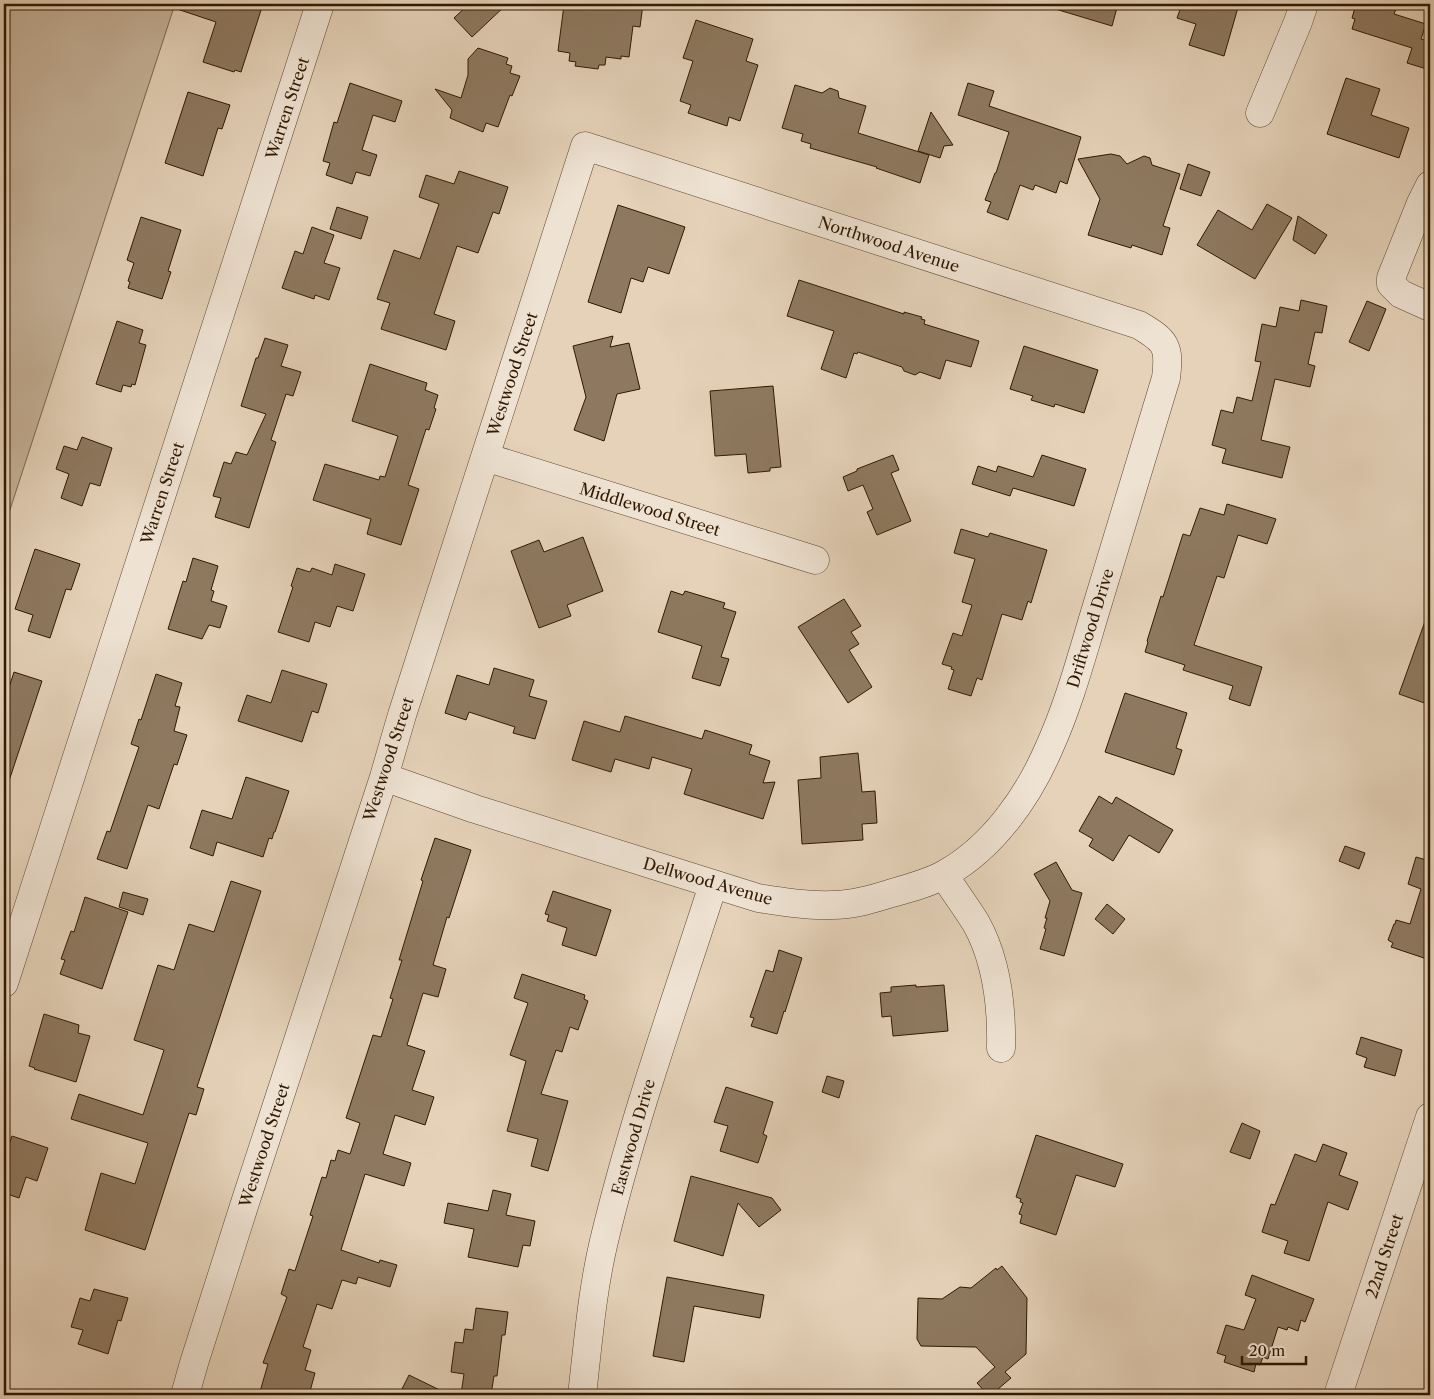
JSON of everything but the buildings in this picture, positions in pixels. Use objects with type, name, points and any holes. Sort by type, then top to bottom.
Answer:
[{"type":"street","name":"Warren Street","points":[[4,983],[320,4]]},
{"type":"street","points":[[1260,113],[1304,4]]},
{"type":"street","name":"Westwood Street","points":[[186,1395],[194,1363],[238,1224],[384,777],[402,715],[585,146],[608,153]]},
{"type":"street","name":"Northwood Avenue","points":[[608,153],[1139,325],[1155,334],[1165,345]]},
{"type":"street","points":[[1430,185],[1391,278],[1391,284],[1401,294],[1430,307]]},
{"type":"street","name":"Driftwood Drive","points":[[944,875],[965,861],[987,842],[1006,820],[1029,787],[1049,750],[1082,654],[1166,378],[1168,362],[1165,345]]},
{"type":"street","name":"Middlewood Street","points":[[485,457],[815,560]]},
{"type":"street","name":"Dellwood Avenue","points":[[384,777],[476,809],[758,898],[806,905],[835,905],[865,901],[916,886],[944,875]]},
{"type":"street","points":[[944,875],[977,924],[991,957],[998,989],[1001,1048]]},
{"type":"street","name":"Eastwood Drive","points":[[582,1395],[594,1298],[608,1224],[632,1132],[713,885]]},
{"type":"street","name":"22nd Street","points":[[1338,1395],[1430,1117]]},
{"type":"shaded area","points":[[4,4],[175,4],[4,528]]}]
